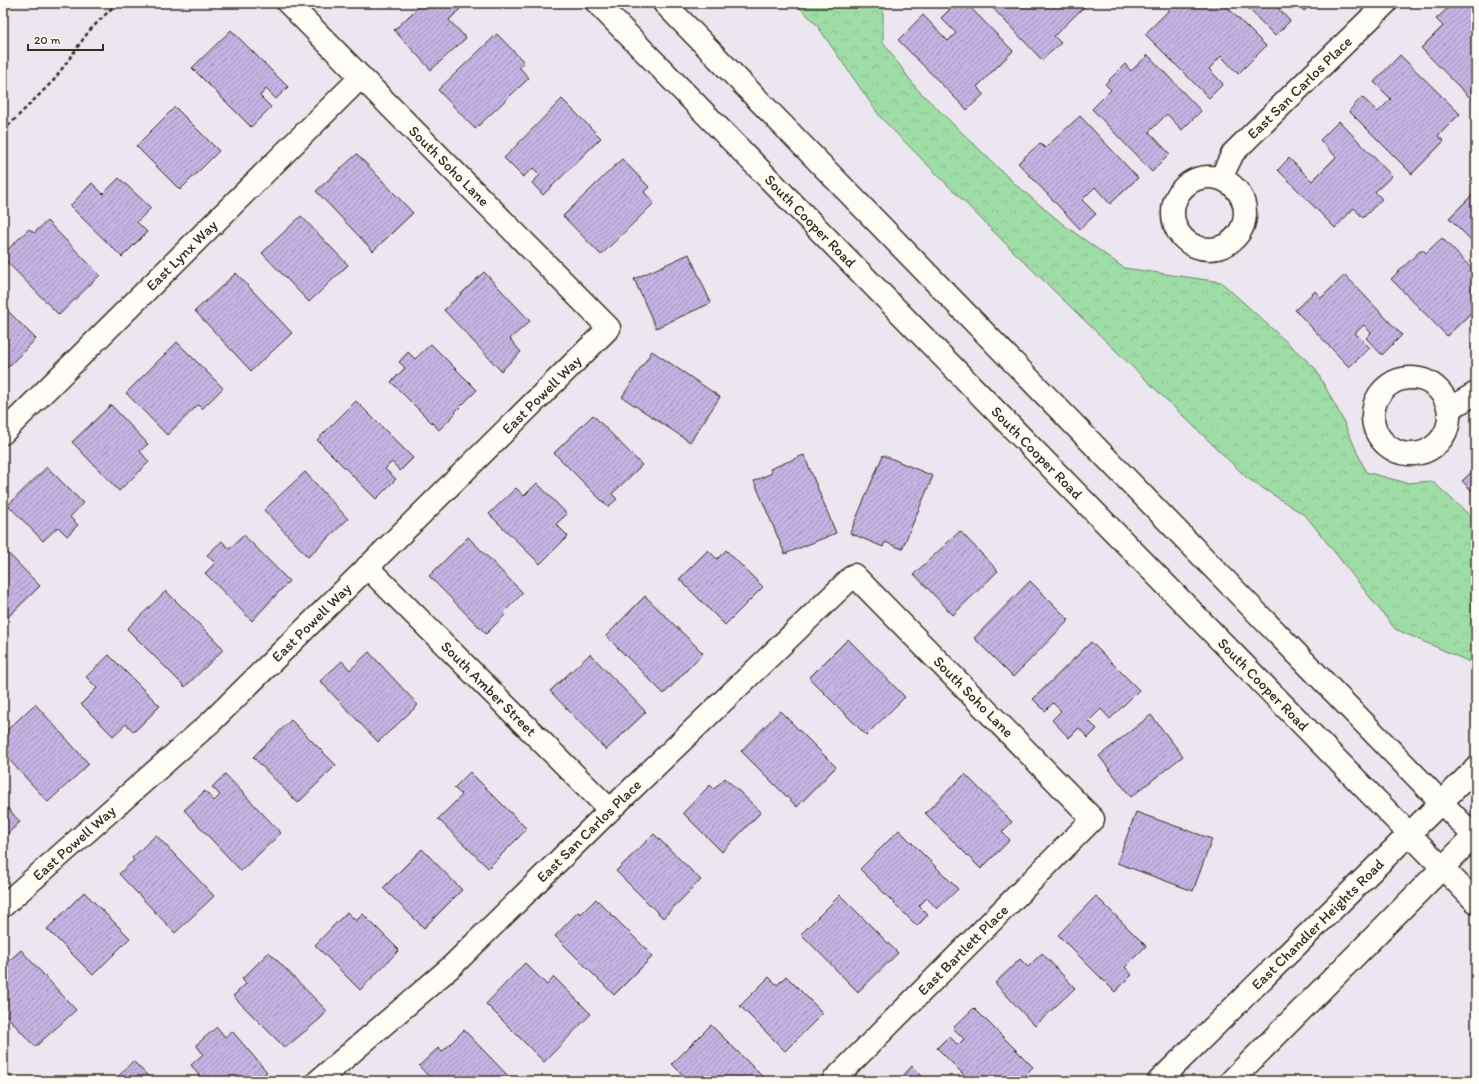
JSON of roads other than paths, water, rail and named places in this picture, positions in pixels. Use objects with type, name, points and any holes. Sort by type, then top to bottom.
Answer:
[{"type":"street","name":"South Soho Lane","points":[[288,3],[609,328]]},
{"type":"street","name":"South Cooper Road","points":[[597,3],[1476,902]]},
{"type":"street","points":[[664,3],[1476,836],[1442,868],[1231,1081]]},
{"type":"street","name":"East San Carlos Place","points":[[1221,178],[1233,153],[1386,3]]},
{"type":"street","name":"East Lynx Way","points":[[3,433],[361,77]]},
{"type":"street","name":"East Powell Way","points":[[3,906],[212,721],[609,328]]},
{"type":"street","points":[[1449,409],[1476,393]]},
{"type":"street","name":"South Amber Street","points":[[367,567],[610,810]]},
{"type":"street","name":"South Soho Lane","points":[[854,575],[1093,819]]},
{"type":"street","name":"East San Carlos Place","points":[[318,1081],[452,966],[610,810],[854,575]]},
{"type":"street","name":"East Chandler Heights Road","points":[[1159,1081],[1476,768]]},
{"type":"street","name":"East Bartlett Place","points":[[833,1081],[1093,819]]}]
